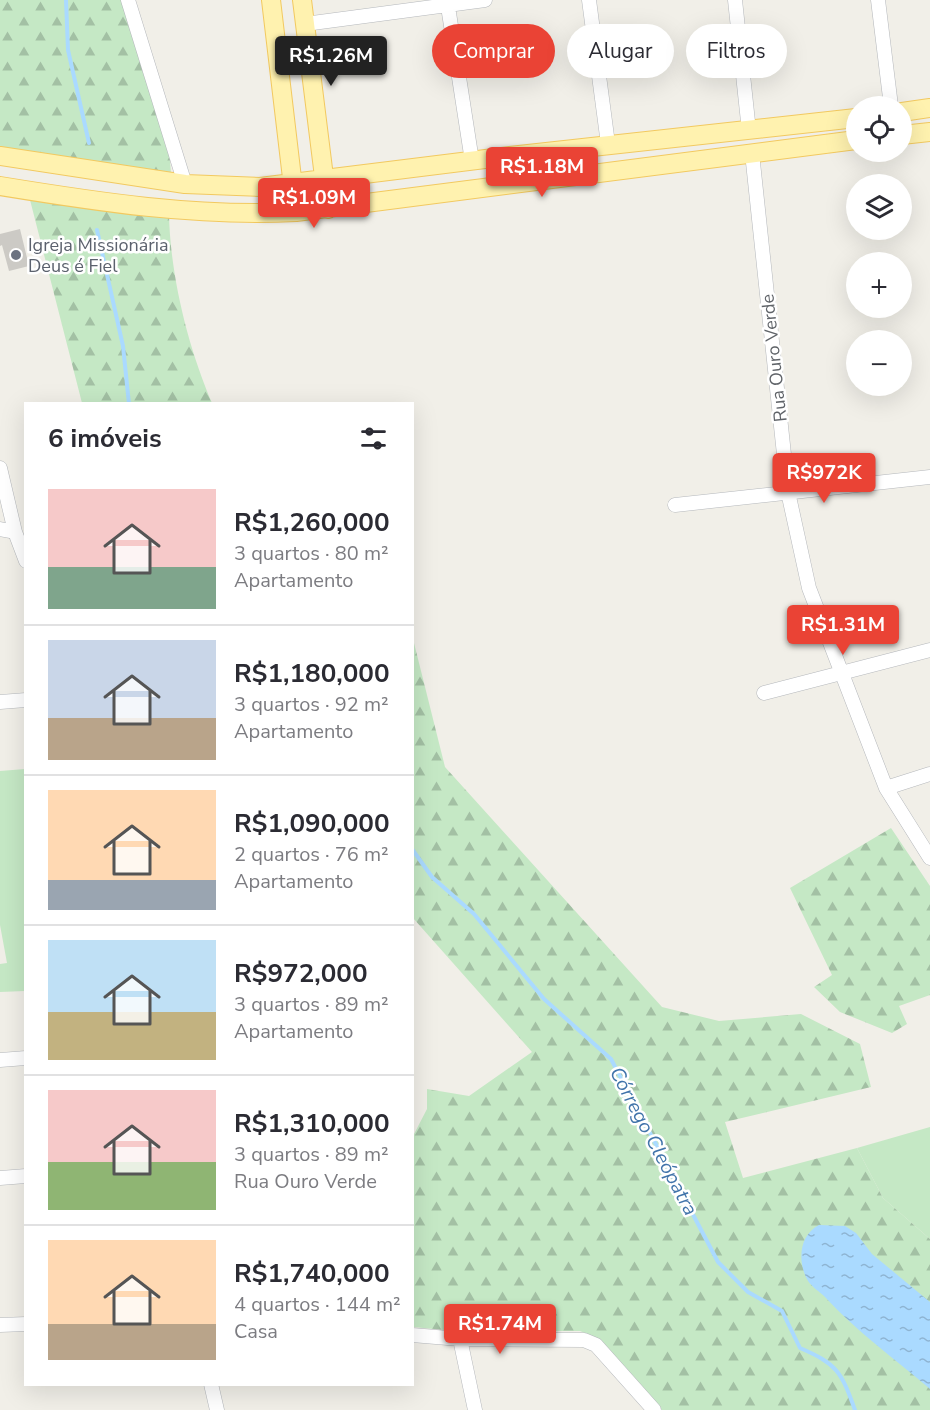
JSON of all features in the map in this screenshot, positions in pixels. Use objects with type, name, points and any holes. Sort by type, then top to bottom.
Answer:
[{"type":"main road","points":[[271,0],[296,212]]},
{"type":"main road","points":[[302,0],[328,209]]},
{"type":"main road","points":[[912,111],[930,108]]},
{"type":"main road","points":[[0,156],[185,184],[249,187],[608,144],[846,119]]},
{"type":"main road","points":[[912,134],[930,132]]},
{"type":"main road","points":[[0,186],[86,200],[193,212],[246,215],[328,209],[846,141]]},
{"type":"street","points":[[128,0],[185,184]]},
{"type":"street","points":[[305,24],[447,2],[485,0]]},
{"type":"street","points":[[589,0],[608,144]]},
{"type":"street","points":[[735,0],[749,131]]},
{"type":"street","points":[[878,0],[890,96]]},
{"type":"street","points":[[447,2],[472,161]]},
{"type":"street","name":"Rua Ouro Verde","points":[[752,153],[788,492],[809,588],[886,788],[930,858]]},
{"type":"street","points":[[0,468],[15,532],[24,556]]},
{"type":"street","points":[[675,505],[930,477]]},
{"type":"street","points":[[0,529],[15,532]]},
{"type":"street","points":[[764,693],[930,650]]},
{"type":"street","points":[[0,702],[24,700]]},
{"type":"street","points":[[886,788],[930,774]]},
{"type":"street","points":[[0,1060],[24,1058]]},
{"type":"street","points":[[0,1178],[24,1176]]},
{"type":"street","points":[[0,1325],[24,1324]]},
{"type":"street","points":[[414,1335],[460,1339],[590,1342],[596,1345],[654,1410]]},
{"type":"street","points":[[460,1339],[475,1410]]},
{"type":"street","points":[[211,1386],[217,1410]]},
{"type":"green space","points":[[0,0],[124,0],[168,138],[171,173],[0,149]]},
{"type":"green space","points":[[29,196],[169,213],[173,261],[182,310],[195,358],[212,402],[82,402]]},
{"type":"green space","points":[[414,643],[445,767],[662,1007],[719,1021],[801,1014],[860,1044],[871,1087],[725,1122],[743,1178],[857,1148],[883,1198],[930,1239],[930,1410],[662,1410],[592,1336],[580,1331],[455,1331],[414,1327],[414,1134],[427,1109],[427,1089],[469,1096],[532,1052],[414,919]]},
{"type":"green space","points":[[24,769],[24,991],[0,992],[0,964],[7,963],[0,925],[0,771]]},
{"type":"green space","points":[[891,828],[930,886],[930,995],[899,1006],[907,1024],[892,1033],[840,1012],[814,987],[832,975],[790,888]]},
{"type":"green space","points":[[930,1127],[930,1239],[883,1198],[857,1148]]},
{"type":"water","points":[[819,1225],[845,1226],[856,1233],[872,1254],[930,1302],[930,1389],[863,1333],[808,1281],[802,1266],[802,1250],[807,1235]]},
{"type":"building","name":"Igreja Missionária Deus é Fiel","points":[[20,229],[29,266],[9,271],[2,245],[0,246],[0,234]]},
{"type":"waterway","name":"Córrego Cleópatra","points":[[66,0],[68,50],[89,143]]},
{"type":"waterway","name":"Córrego Cleópatra","points":[[97,230],[123,346],[129,402]]},
{"type":"waterway","name":"Córrego Cleópatra","points":[[414,852],[432,877],[474,914],[544,999],[611,1059],[718,1262],[748,1292],[782,1311],[800,1348],[822,1359],[836,1370],[846,1386],[855,1410]]},
{"type":"place","name":"Igreja Missionária Deus é Fiel","points":[[16,255]]}]
